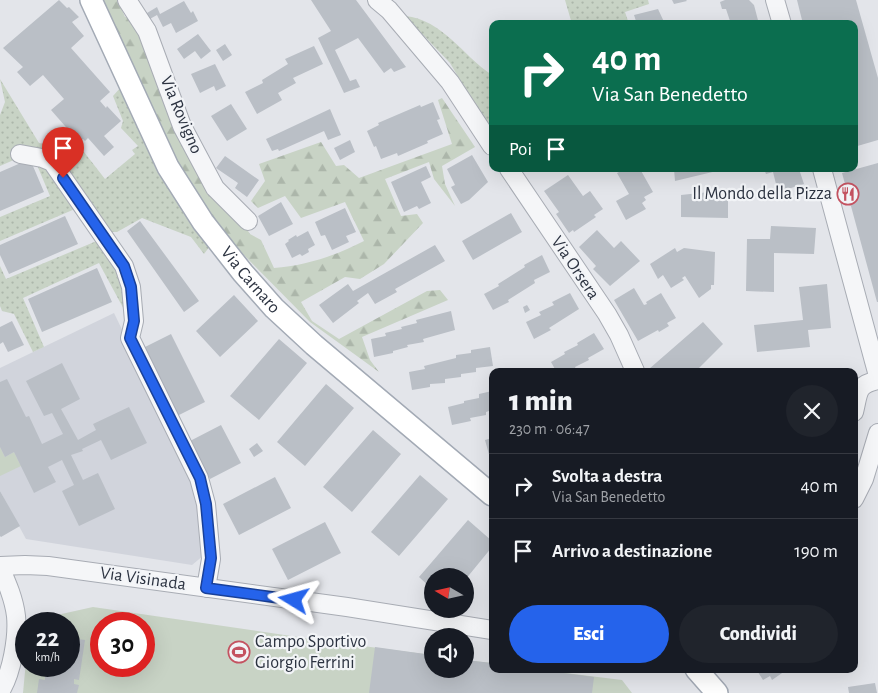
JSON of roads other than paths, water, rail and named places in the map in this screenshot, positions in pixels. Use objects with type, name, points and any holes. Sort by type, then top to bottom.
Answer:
[{"type":"main road","name":"Via Carnaro","points":[[90,0],[168,167],[203,222],[243,273],[274,308],[314,345],[489,492]]},
{"type":"main road","points":[[700,673],[717,693]]},
{"type":"street","name":"Via Rovigno","points":[[127,0],[147,32],[182,126],[215,188],[248,221]]},
{"type":"street","points":[[378,0],[389,10],[450,82],[489,141]]},
{"type":"street","points":[[774,0],[781,20]]},
{"type":"street","points":[[20,154],[52,162],[124,266],[131,287],[134,321],[130,338],[200,478],[206,504],[211,558],[206,588]]},
{"type":"street","name":"Via Orsera","points":[[511,172],[607,314],[634,368]]},
{"type":"street","points":[[823,172],[878,378],[861,386],[858,397]]},
{"type":"street","points":[[858,491],[864,478],[878,433]]},
{"type":"street","name":"Via Visinada","points":[[0,567],[48,566],[489,630]]},
{"type":"street","points":[[0,567],[9,589],[16,616],[14,646],[8,673],[0,692]]},
{"type":"place","name":"Il Mondo della Pizza","points":[[848,194]]},
{"type":"place","name":"Campo Sportivo Giorgio Ferrini","points":[[239,652]]}]
